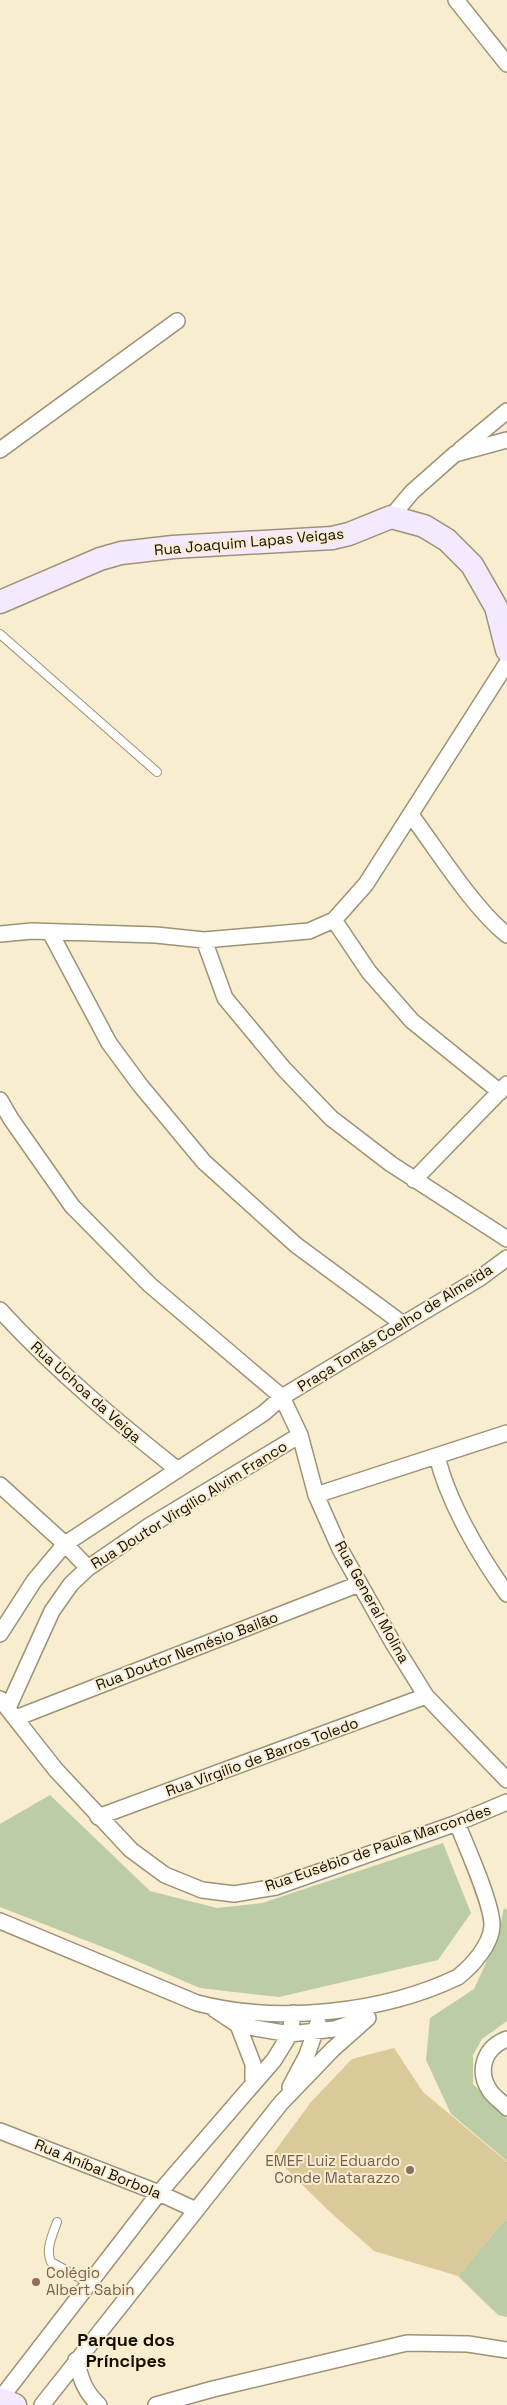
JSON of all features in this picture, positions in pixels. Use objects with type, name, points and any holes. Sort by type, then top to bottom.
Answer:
[{"type":"main road","name":"Rua Joaquim Lapas Veigas","points":[[0,602],[100,559],[121,553],[173,547],[332,538],[349,534],[391,517]]},
{"type":"main road","points":[[391,517],[424,526],[447,540],[472,565],[496,607],[507,650]]},
{"type":"main road","points":[[0,2398],[15,2405]]},
{"type":"street","points":[[456,0],[507,64]]},
{"type":"street","points":[[0,450],[178,321]]},
{"type":"street","points":[[454,454],[507,411]]},
{"type":"street","name":"Rua Joaquim Lapas Veigas","points":[[391,517],[412,492],[454,454],[507,440]]},
{"type":"street","points":[[0,934],[50,932],[156,935],[204,940],[309,931],[334,920],[366,884],[507,663]]},
{"type":"street","points":[[411,815],[463,886],[498,928],[507,935]]},
{"type":"street","points":[[334,920],[369,972],[412,1021],[504,1088],[414,1180]]},
{"type":"street","points":[[50,932],[109,1043],[140,1085],[204,1162],[296,1245],[403,1324]]},
{"type":"street","points":[[204,940],[225,998],[284,1069],[331,1118],[414,1180],[507,1239]]},
{"type":"street","points":[[0,1100],[11,1119],[72,1206],[150,1285],[282,1397],[264,1413],[65,1544],[34,1581],[0,1634]]},
{"type":"street","name":"Praça Tomás Coelho de Almeida","points":[[282,1397],[480,1278],[507,1258]]},
{"type":"street","name":"Rua Uchoa da Veiga","points":[[0,1310],[38,1352],[127,1430],[178,1470]]},
{"type":"street","name":"Rua General Molina","points":[[282,1397],[300,1435],[316,1495],[359,1584],[426,1696],[507,1780]]},
{"type":"street","points":[[316,1495],[507,1433]]},
{"type":"street","name":"Rua Doutor Virgílio Alvim Franco","points":[[8,1708],[52,1611],[71,1584],[88,1568],[150,1526],[300,1435]]},
{"type":"street","points":[[437,1456],[442,1476],[468,1530],[507,1594]]},
{"type":"street","points":[[0,1485],[65,1544],[88,1568]]},
{"type":"street","name":"Rua Doutor Nemésio Bailão","points":[[8,1708],[359,1584]]},
{"type":"street","name":"Rua Virgílio de Barros Toledo","points":[[98,1818],[426,1696]]},
{"type":"street","name":"Rua Eusébio de Paula Marcondes","points":[[8,1708],[56,1770],[98,1818],[131,1850],[165,1875],[202,1890],[234,1894],[276,1887],[457,1823],[507,1802]]},
{"type":"street","points":[[0,1921],[197,2004],[211,2007],[255,2013],[293,2013],[388,2003],[458,1977],[466,1971],[488,1940],[492,1927],[491,1911],[457,1823]]},
{"type":"street","points":[[42,2405],[281,2103],[333,2049],[388,2003]]},
{"type":"street","points":[[211,2007],[238,2025],[290,2034],[317,2032],[368,2018]]},
{"type":"street","points":[[281,2103],[317,2032],[320,2011]]},
{"type":"street","points":[[0,2398],[159,2193],[252,2083],[274,2060],[290,2034],[293,2013]]},
{"type":"street","points":[[238,2025],[253,2064],[252,2083]]},
{"type":"street","points":[[507,2039],[497,2042],[486,2053],[483,2070],[489,2090],[507,2108]]},
{"type":"street","name":"Rua Aníbal Borbola","points":[[0,2131],[159,2193],[196,2210]]},
{"type":"street","points":[[156,2405],[213,2389],[407,2343],[468,2344],[507,2350]]},
{"type":"street","points":[[76,2360],[82,2385],[88,2396],[99,2405]]},
{"type":"lane","points":[[0,634],[157,772]]},
{"type":"lane","points":[[57,2222],[50,2242],[48,2257],[51,2262],[89,2283]]},
{"type":"green space","points":[[50,1795],[150,1891],[217,1908],[262,1903],[443,1843],[471,1913],[438,1960],[279,1997],[200,1988],[113,1951],[0,1907],[0,1824]]},
{"type":"green space","points":[[504,1908],[507,1910],[507,2021],[482,2039],[473,2055],[473,2084],[507,2119],[507,2161],[451,2114],[426,2060],[430,2018],[474,1989],[498,1937]]},
{"type":"green space","points":[[507,2217],[507,2317],[498,2315],[458,2276]]},
{"type":"building","name":"EMEF Luiz Eduardo Conde Matarazzo","points":[[394,2048],[423,2092],[507,2162],[507,2217],[458,2276],[374,2251],[329,2211],[272,2155],[311,2102],[352,2059]]},
{"type":"place","name":"EMEF Luiz Eduardo Conde Matarazzo","points":[[410,2170]]},
{"type":"place","name":"Colégio Albert Sabin","points":[[36,2282]]},
{"type":"district","name":"Parque dos Príncipes","points":[[126,2350]]}]
